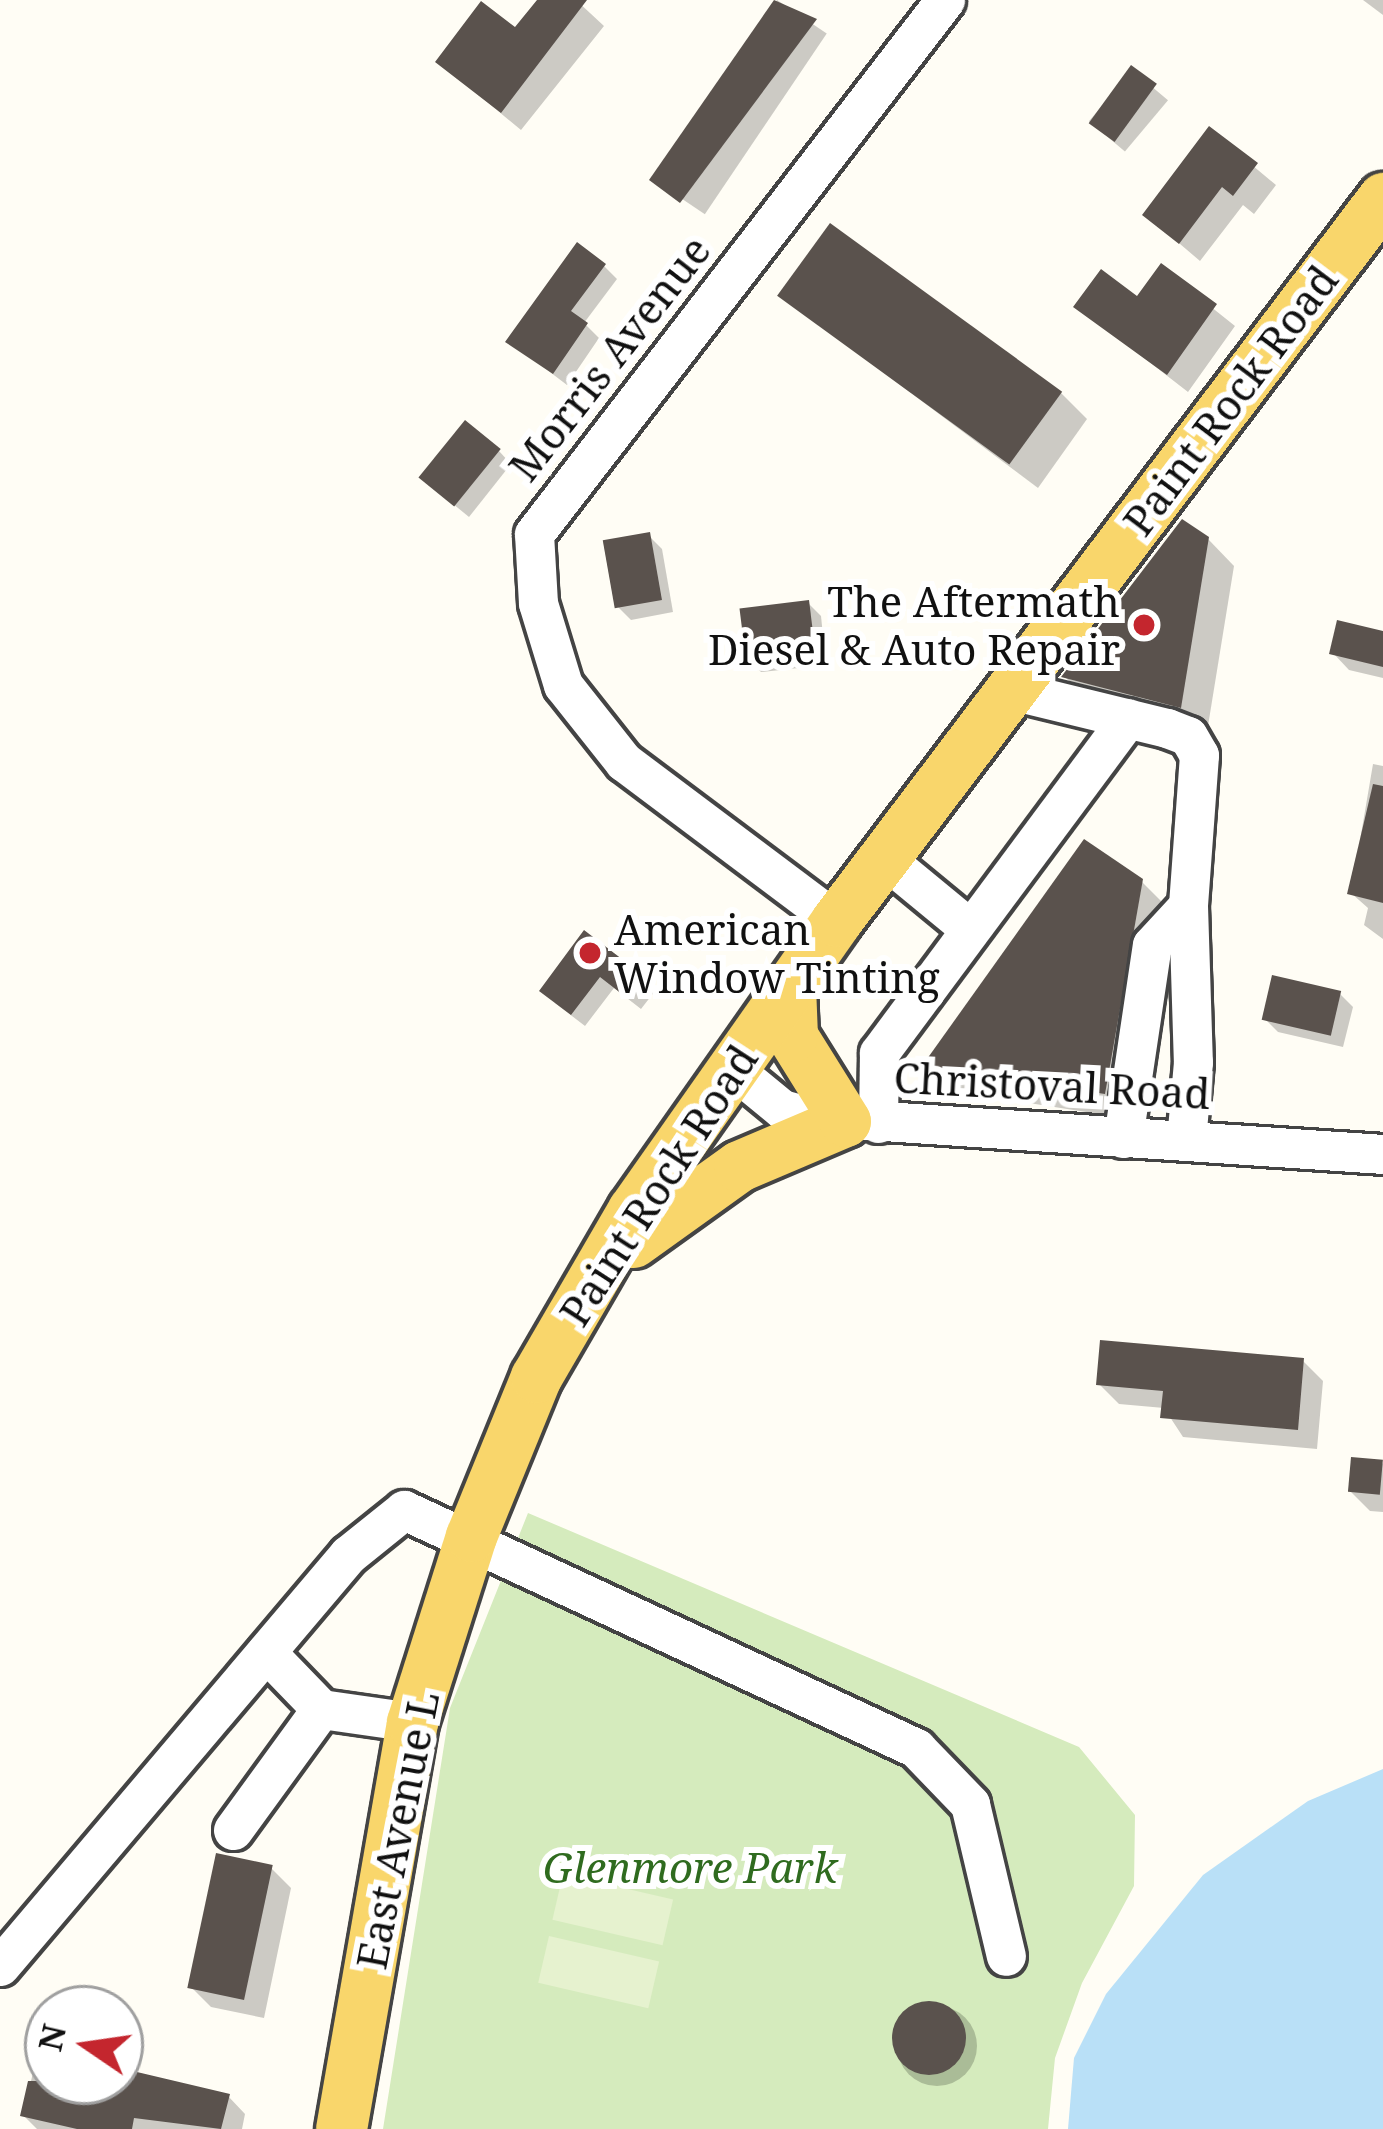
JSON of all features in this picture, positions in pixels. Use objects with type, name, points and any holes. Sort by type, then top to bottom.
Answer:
[{"type":"main road","name":"Paint Rock Road","points":[[471,1536],[536,1377],[597,1272],[731,1068],[836,921],[1383,198]]},
{"type":"main road","points":[[597,1272],[685,1198],[861,1122],[792,1036],[790,987]]},
{"type":"main road","name":"East Avenue L","points":[[341,2129],[412,1722],[471,1536]]},
{"type":"street","name":"Morris Avenue","points":[[836,921],[624,762],[563,685],[538,603],[534,534],[945,0]]},
{"type":"street","points":[[1011,689],[1188,736],[1199,755],[1188,906],[1193,1062],[1186,1142]]},
{"type":"street","points":[[861,1122],[879,1054],[1128,718]]},
{"type":"street","points":[[884,858],[969,928]]},
{"type":"street","points":[[1123,1138],[1152,945],[1188,906]]},
{"type":"street","name":"Christoval Road","points":[[731,1068],[782,1109],[861,1122],[1383,1154]]},
{"type":"street","points":[[0,1966],[348,1556],[404,1510],[471,1536],[916,1748],[970,1804],[1006,1956]]},
{"type":"street","points":[[266,1652],[321,1709],[412,1722]]},
{"type":"street","points":[[233,1830],[321,1709]]},
{"type":"green space","name":"Glenmore Park","points":[[528,1513],[1079,1747],[1135,1815],[1134,1886],[1082,1983],[1055,2058],[1048,2129],[383,2129],[450,1708]]},
{"type":"green space","points":[[563,1874],[673,1899],[663,1945],[552,1920]]},
{"type":"green space","points":[[549,1936],[659,1961],[648,2008],[538,1983]]},
{"type":"water","points":[[1383,1769],[1383,2129],[1068,2129],[1074,2058],[1106,1994],[1203,1875],[1308,1801]]},
{"type":"building","points":[[537,0],[587,0],[501,113],[435,62],[481,1],[515,27]]},
{"type":"building","points":[[774,0],[817,19],[680,203],[649,180]]},
{"type":"building","points":[[1131,65],[1157,84],[1115,142],[1089,123]]},
{"type":"building","points":[[1209,126],[1258,163],[1233,196],[1222,187],[1179,244],[1142,215]]},
{"type":"building","points":[[830,223],[1062,392],[1009,465],[777,296]]},
{"type":"building","points":[[577,242],[606,264],[571,311],[588,323],[553,374],[505,342]]},
{"type":"building","points":[[1161,263],[1217,304],[1167,375],[1073,307],[1101,269],[1137,296]]},
{"type":"building","points":[[465,420],[501,449],[454,506],[418,478]]},
{"type":"building","name":"The Aftermath Diesel & Auto Repair","points":[[1182,519],[1209,537],[1181,708],[1061,677]]},
{"type":"building","points":[[650,532],[662,600],[615,608],[603,540]]},
{"type":"building","points":[[809,600],[815,652],[746,660],[740,609]]},
{"type":"building","points":[[1337,620],[1383,631],[1383,667],[1329,654]]},
{"type":"building","points":[[1373,784],[1383,786],[1383,903],[1347,894]]},
{"type":"building","points":[[1084,839],[1143,879],[1105,1094],[922,1066]]},
{"type":"building","name":"American Window Tinting","points":[[584,930],[644,976],[627,998],[600,977],[571,1015],[539,991]]},
{"type":"building","points":[[1272,975],[1341,991],[1331,1036],[1262,1020]]},
{"type":"building","points":[[1100,1340],[1304,1358],[1298,1430],[1160,1418],[1163,1391],[1096,1385]]},
{"type":"building","points":[[1351,1457],[1383,1460],[1380,1495],[1348,1492]]},
{"type":"building","points":[[216,1853],[273,1865],[244,2000],[187,1988]]},
{"type":"building","points":[[929,2001],[955,2012],[966,2038],[955,2064],[929,2075],[903,2064],[892,2038],[903,2012]]},
{"type":"building","points":[[144,2074],[230,2094],[221,2129],[134,2118],[132,2129],[77,2129],[20,2116],[24,2098],[24,2105],[144,2105]]},
{"type":"place","name":"The Aftermath Diesel & Auto Repair","points":[[1144,625]]},
{"type":"place","name":"American Window Tinting","points":[[590,953]]}]
